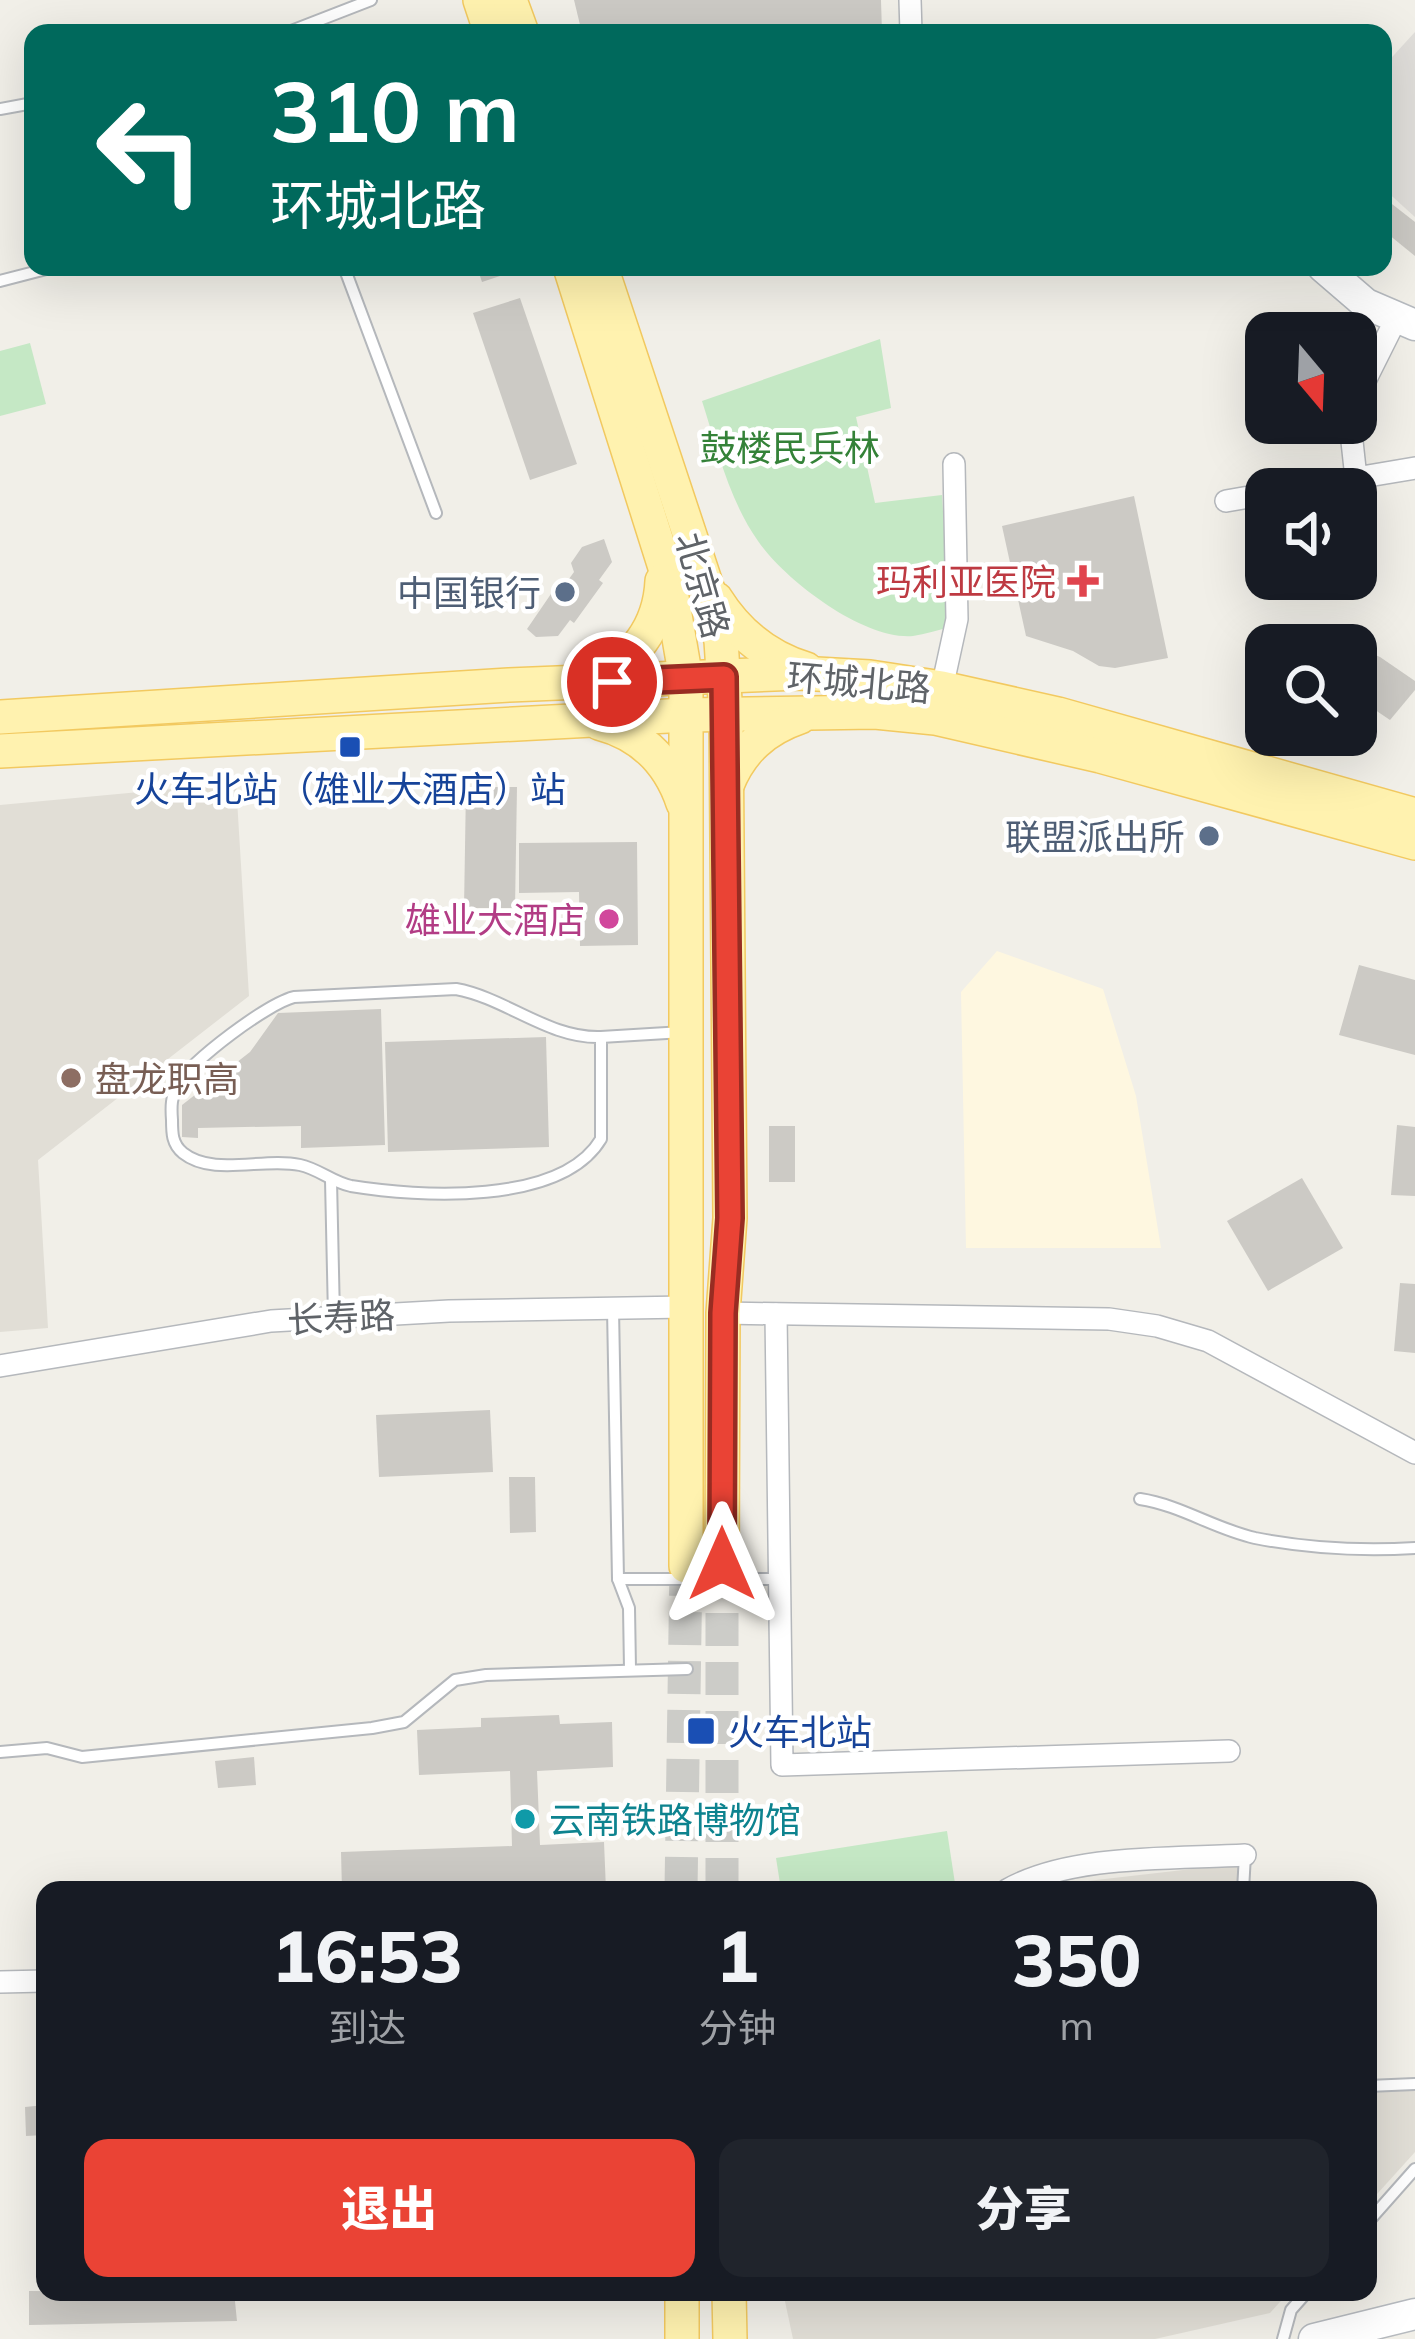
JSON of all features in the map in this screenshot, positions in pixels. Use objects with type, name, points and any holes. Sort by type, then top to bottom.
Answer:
[{"type":"main road","name":"北京路","points":[[573,276],[661,555],[686,679],[686,1566]]},
{"type":"main road","name":"北京路","points":[[604,276],[701,566],[721,641],[726,715],[730,1218],[723,1313],[722,1564]]},
{"type":"main road","points":[[1333,276],[1366,304],[1409,318]]},
{"type":"main road","points":[[1355,276],[1409,318]]},
{"type":"main road","points":[[572,683],[611,669],[646,635],[659,604],[661,555]]},
{"type":"main road","points":[[701,566],[719,604],[757,646],[792,665],[837,675]]},
{"type":"main road","name":"环城北路","points":[[0,717],[572,683],[837,675],[942,688],[1058,714],[1415,815]]},
{"type":"main road","name":"环城北路","points":[[0,751],[687,715],[875,712],[935,718],[1100,756],[1415,843]]},
{"type":"main road","points":[[724,799],[735,767],[757,740],[782,723],[812,713]]},
{"type":"main road","points":[[585,721],[616,728],[655,754],[673,778],[685,812]]},
{"type":"main road","points":[[682,2301],[682,2339]]},
{"type":"main road","points":[[729,2301],[730,2339]]},
{"type":"main road","points":[[1314,2339],[1415,2314]]},
{"type":"street","points":[[1377,367],[1409,318]]},
{"type":"street","points":[[942,688],[957,620],[953,464]]},
{"type":"street","points":[[1377,474],[1415,468]]},
{"type":"street","points":[[1226,501],[1245,498]]},
{"type":"street","name":"长寿路","points":[[0,1366],[271,1321],[686,1307]]},
{"type":"street","points":[[723,1313],[1109,1319],[1157,1326],[1208,1341],[1415,1454]]},
{"type":"street","points":[[776,1314],[782,1765],[1229,1751]]},
{"type":"street","points":[[1023,1881],[1069,1870],[1245,1855]]},
{"type":"street","points":[[0,1982],[36,1981]]},
{"type":"lane","points":[[309,24],[371,0]]},
{"type":"lane","points":[[347,276],[436,513]]},
{"type":"lane","points":[[601,1037],[601,1139],[580,1164],[535,1185],[430,1191],[350,1186],[298,1164],[200,1163],[173,1141],[171,1102],[177,1084],[273,1002],[294,997],[456,989],[479,993],[562,1032],[601,1037],[686,1032]]},
{"type":"lane","points":[[331,1180],[334,1317]]},
{"type":"lane","points":[[614,1308],[618,1579],[629,1608],[630,1669]]},
{"type":"lane","points":[[1140,1498],[1255,1538],[1320,1546],[1415,1548]]},
{"type":"lane","points":[[618,1579],[777,1579]]},
{"type":"lane","points":[[0,1752],[47,1748],[82,1757],[372,1728],[404,1722],[455,1680],[687,1669]]},
{"type":"lane","points":[[1244,1881],[1245,1855]]},
{"type":"lane","points":[[1377,2086],[1415,2084]]},
{"type":"lane","points":[[1377,2212],[1415,2169]]},
{"type":"lane","points":[[1282,2339],[1291,2310],[1299,2301]]},
{"type":"shaded area","points":[[1415,32],[1415,217],[1392,196],[1392,57]]},
{"type":"shaded area","name":"盘龙职高","points":[[236,783],[249,996],[38,1160],[48,1328],[0,1332],[0,805]]},
{"type":"shaded area","points":[[997,951],[1103,989],[1136,1096],[1161,1248],[966,1248],[961,992]]},
{"type":"shaded area","points":[[1244,1863],[1243,1881],[1087,1881]]},
{"type":"shaded area","points":[[1415,2089],[1415,2152],[1377,2194],[1377,2091]]},
{"type":"shaded area","points":[[785,2301],[1281,2301],[1270,2313],[1155,2339],[793,2339]]},
{"type":"green space","name":"鼓楼民兵林","points":[[880,339],[891,408],[856,417],[875,503],[942,495],[950,627],[913,636],[893,635],[849,618],[806,589],[770,556],[739,508],[702,401]]},
{"type":"green space","points":[[30,343],[46,404],[0,416],[0,351]]},
{"type":"green space","points":[[947,1831],[955,1881],[780,1881],[776,1858]]},
{"type":"building","points":[[574,0],[881,0],[882,24],[580,24]]},
{"type":"building","points":[[1392,204],[1415,222],[1415,256],[1392,237]]},
{"type":"building","points":[[520,298],[577,464],[530,480],[473,313]]},
{"type":"building","name":"玛利亚医院","points":[[1134,496],[1168,658],[1115,668],[1099,666],[1073,651],[1026,636],[1002,526]]},
{"type":"building","points":[[604,539],[612,562],[599,580],[603,583],[574,623],[570,620],[558,636],[536,637],[527,629],[553,591],[558,594],[574,572],[571,563],[582,547]]},
{"type":"building","points":[[1377,656],[1415,681],[1415,690],[1390,720],[1377,711]]},
{"type":"building","points":[[466,787],[517,787],[515,908],[464,908]]},
{"type":"building","name":"雄业大酒店","points":[[637,842],[638,945],[580,946],[579,892],[519,893],[519,843]]},
{"type":"building","points":[[1359,965],[1415,980],[1415,1055],[1339,1035]]},
{"type":"building","points":[[381,1009],[385,1145],[301,1148],[301,1126],[198,1128],[198,1138],[182,1137],[182,1105],[250,1052],[278,1013]]},
{"type":"building","points":[[546,1037],[549,1147],[388,1152],[385,1042]]},
{"type":"building","points":[[1397,1125],[1415,1127],[1415,1196],[1391,1195]]},
{"type":"building","points":[[769,1126],[795,1126],[795,1182],[769,1182]]},
{"type":"building","points":[[1302,1178],[1343,1248],[1268,1291],[1227,1221]]},
{"type":"building","points":[[1400,1283],[1415,1284],[1415,1353],[1394,1351]]},
{"type":"building","points":[[490,1410],[493,1472],[379,1477],[376,1415]]},
{"type":"building","points":[[509,1477],[535,1477],[536,1532],[510,1533]]},
{"type":"building","name":"云南铁路博物馆","points":[[559,1715],[560,1724],[612,1722],[613,1767],[537,1771],[540,1845],[604,1842],[606,1881],[342,1881],[341,1852],[512,1846],[510,1771],[419,1775],[417,1730],[481,1727],[481,1718]]},
{"type":"building","points":[[254,1757],[256,1785],[218,1788],[215,1761]]},
{"type":"building","points":[[36,2106],[36,2135],[26,2136],[25,2107]]},
{"type":"building","points":[[29,2291],[36,2291],[36,2301],[235,2301],[237,2321],[29,2325]]},
{"type":"tunnel","points":[[722,1564],[722,1881]]},
{"type":"tunnel","points":[[681,1881],[686,1566]]},
{"type":"place","name":"玛利亚医院","points":[[1083,581]]},
{"type":"place","name":"中国银行","points":[[565,592]]},
{"type":"place","name":"火车北站（雄业大酒店）站","points":[[350,747]]},
{"type":"place","name":"联盟派出所","points":[[1209,836]]},
{"type":"place","name":"雄业大酒店","points":[[609,919]]},
{"type":"place","name":"盘龙职高","points":[[71,1078]]},
{"type":"place","name":"火车北站","points":[[701,1731]]},
{"type":"place","name":"云南铁路博物馆","points":[[525,1819]]},
{"type":"route","points":[[612,682],[724,677],[730,1218],[723,1313],[722,1564]]}]
